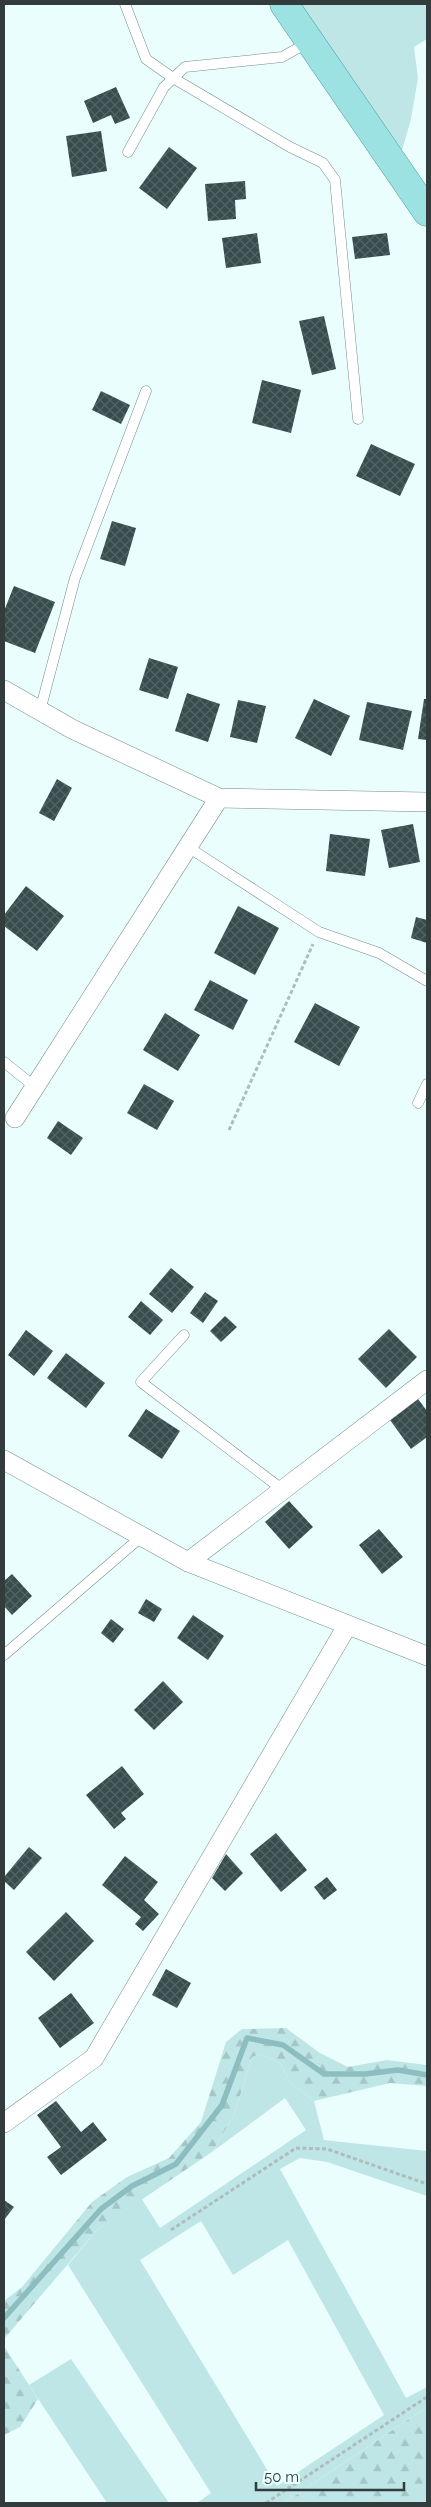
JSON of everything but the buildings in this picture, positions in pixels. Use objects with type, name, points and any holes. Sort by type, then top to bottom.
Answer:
[{"type":"main road","points":[[284,4],[427,212]]},
{"type":"street","points":[[4,690],[72,729],[219,798],[427,802]]},
{"type":"street","points":[[16,1118],[219,798]]},
{"type":"street","points":[[188,1562],[427,1380]]},
{"type":"street","points":[[4,1460],[188,1562],[427,1656]]},
{"type":"street","points":[[4,2123],[94,2058],[347,1626]]},
{"type":"lane","points":[[125,4],[146,59],[173,78],[290,147],[323,163],[335,180],[358,419]]},
{"type":"lane","points":[[128,152],[164,87],[185,67],[282,58],[310,41]]},
{"type":"lane","points":[[40,711],[75,578],[146,391]]},
{"type":"lane","points":[[188,847],[319,932],[379,952],[427,981]]},
{"type":"lane","points":[[4,1062],[35,1086]]},
{"type":"lane","points":[[418,1102],[427,1084]]},
{"type":"lane","points":[[184,1335],[141,1382],[283,1490]]},
{"type":"lane","points":[[4,1655],[141,1537]]},
{"type":"path","points":[[229,1130],[319,932]]},
{"type":"path","points":[[171,2230],[296,2148],[327,2149],[427,2184]]},
{"type":"path","points":[[266,2503],[427,2397]]},
{"type":"green space","points":[[299,4],[427,4],[427,39],[414,47],[418,78],[411,119],[394,178]]},
{"type":"green space","points":[[286,2028],[320,2053],[348,2067],[387,2060],[427,2065],[427,2086],[390,2083],[314,2101],[290,2082],[281,2064],[261,2054],[252,2057],[234,2115],[212,2152],[97,2230],[4,2339],[4,2301],[22,2287],[92,2202],[127,2177],[169,2158],[201,2122],[226,2042],[242,2029]]},
{"type":"green space","points":[[261,2054],[281,2064],[290,2082],[314,2101],[324,2140],[427,2151],[427,2196],[327,2162],[300,2158],[280,2169],[406,2398],[427,2387],[427,2407],[284,2503],[197,2503],[211,2493],[68,2265],[97,2230],[141,2198],[160,2228],[306,2130],[285,2098],[212,2152],[234,2115],[252,2057]],"holes":[[[201,2221],[233,2275],[288,2240],[384,2415],[277,2486],[140,2260]]]},
{"type":"green space","points":[[4,2346],[38,2399],[20,2427],[4,2435]]},
{"type":"green space","points":[[71,2359],[169,2503],[107,2503],[29,2385]]},
{"type":"green space","points":[[427,2407],[427,2503],[284,2503]]},
{"type":"waterway","points":[[4,2318],[101,2209],[132,2186],[176,2164],[222,2105],[247,2038],[283,2045],[324,2074],[365,2074],[398,2070],[427,2075]]}]
